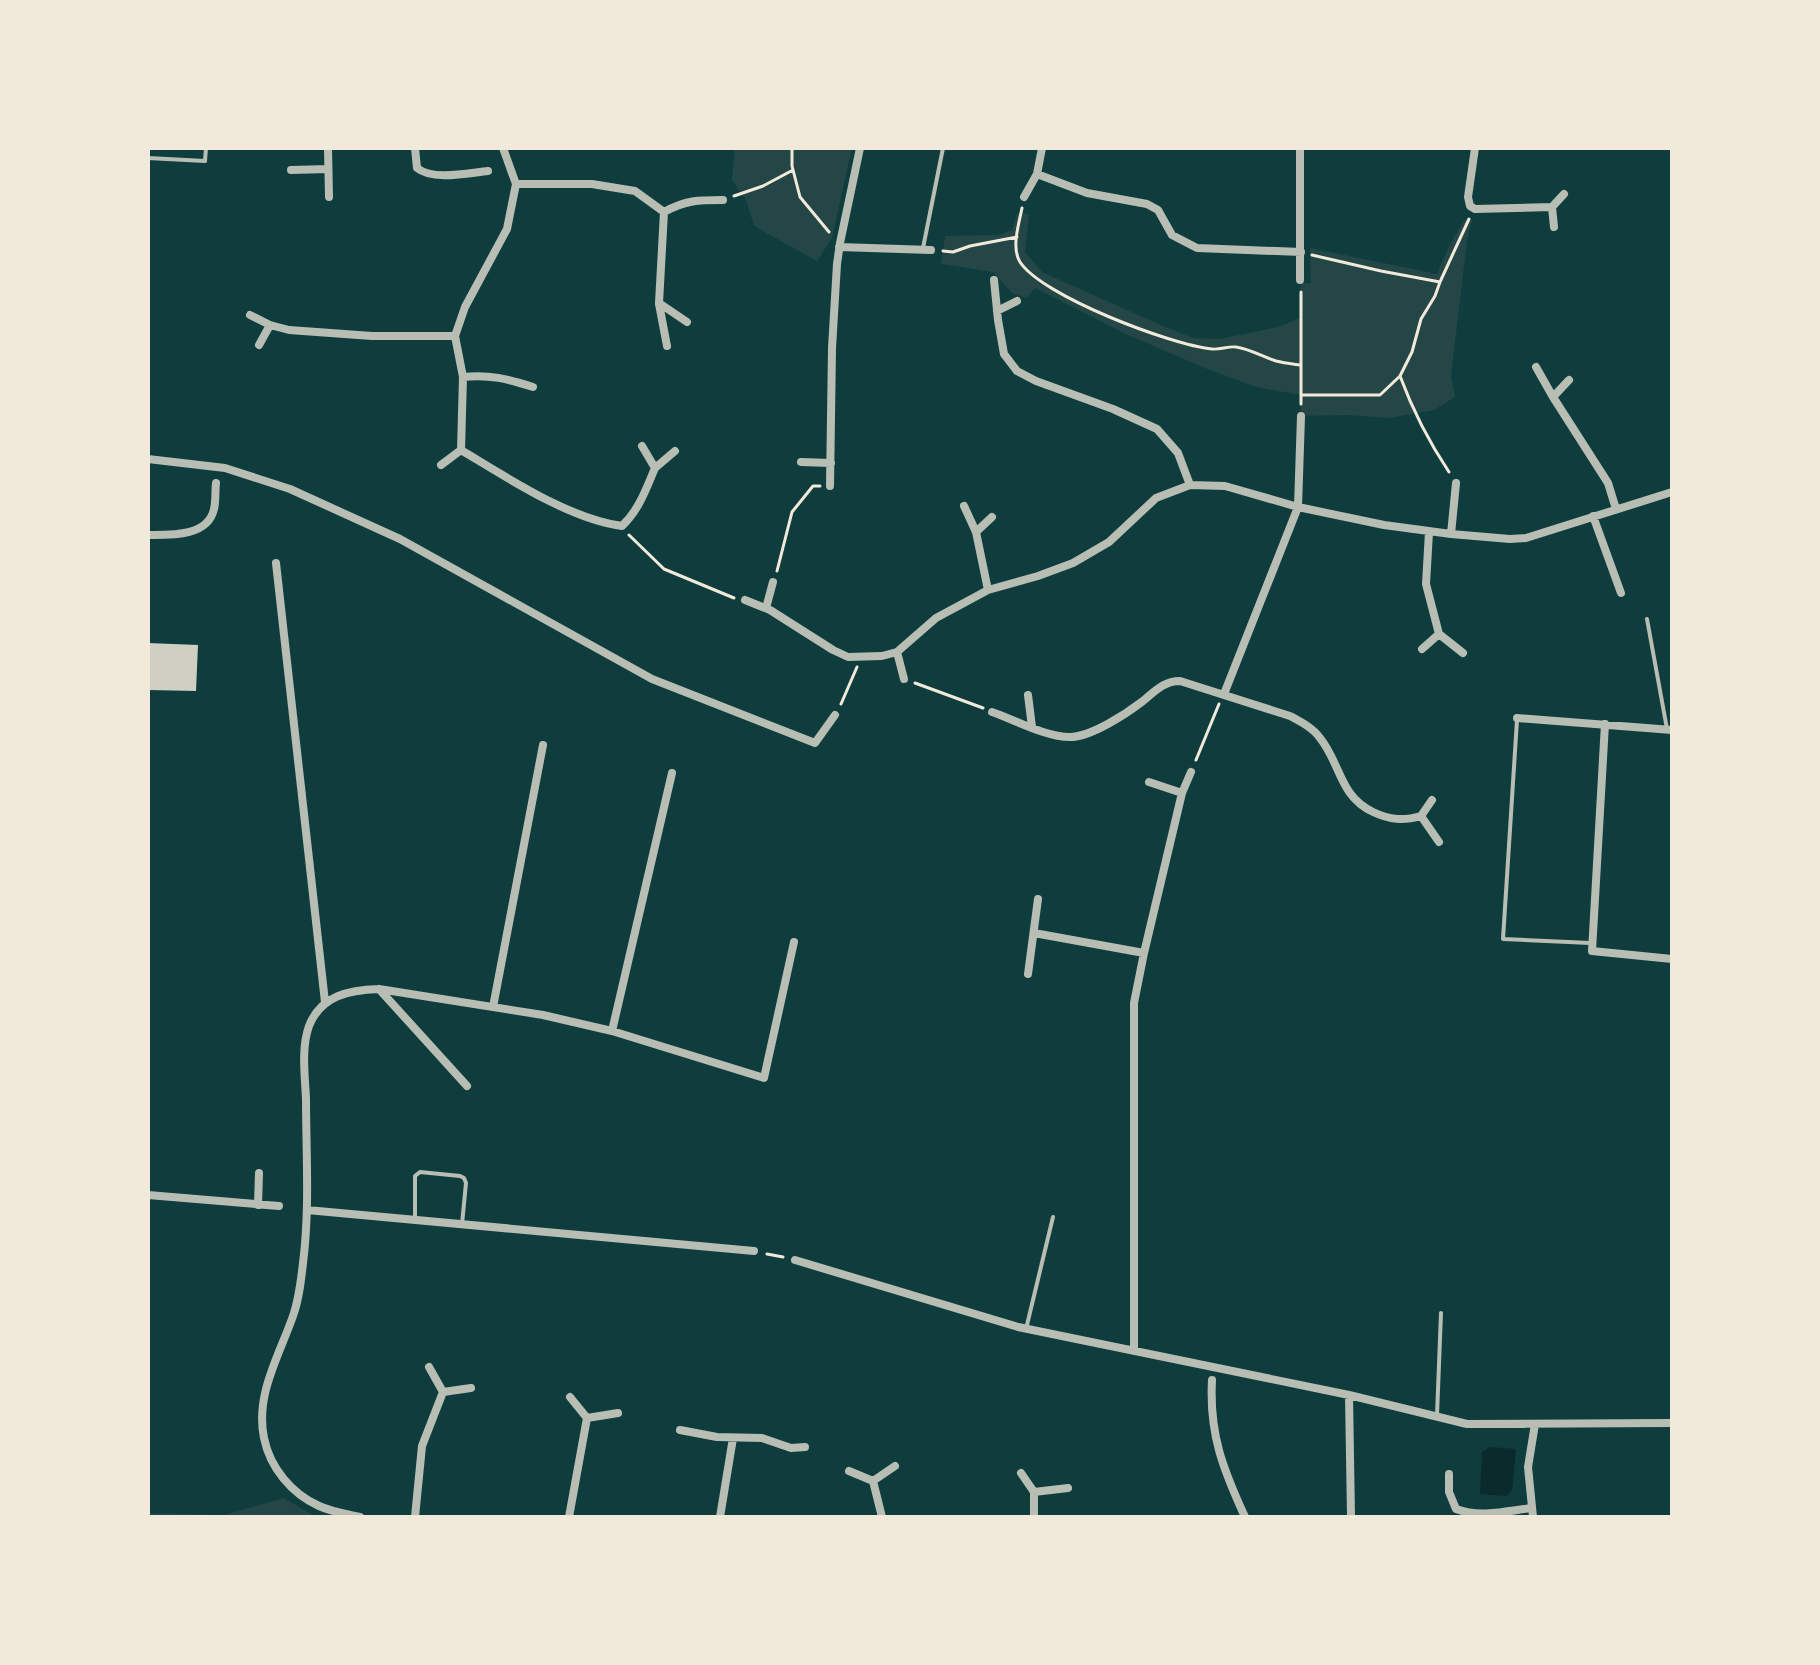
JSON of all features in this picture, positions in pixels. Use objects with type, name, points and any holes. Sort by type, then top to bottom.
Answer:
[{"type":"street","points":[[328,148],[329,197]]},
{"type":"street","points":[[415,148],[417,168],[425,174],[488,171]]},
{"type":"street","points":[[461,450],[463,377],[455,336],[465,307],[507,229],[516,184],[503,148]]},
{"type":"street","points":[[830,486],[832,348],[839,245],[860,148]]},
{"type":"street","points":[[1024,197],[1037,174],[1042,148]]},
{"type":"street","points":[[1300,148],[1300,280]]},
{"type":"street","points":[[1475,148],[1468,197],[1470,206],[1475,209],[1552,207],[1564,194]]},
{"type":"street","points":[[291,170],[328,169]]},
{"type":"street","points":[[1037,174],[1087,193],[1147,204],[1158,210],[1172,235],[1197,248],[1301,252]]},
{"type":"street","points":[[516,184],[592,184],[635,191],[664,212]]},
{"type":"street","points":[[664,212],[680,203],[723,200]]},
{"type":"street","points":[[1552,207],[1554,227]]},
{"type":"street","points":[[664,212],[659,303],[667,346]]},
{"type":"street","points":[[839,245],[927,250]]},
{"type":"street","points":[[994,280],[1004,354],[1017,371],[1157,429],[1178,453],[1190,485]]},
{"type":"street","points":[[997,311],[1017,301]]},
{"type":"street","points":[[659,303],[687,322]]},
{"type":"street","points":[[250,315],[289,330],[372,336],[455,336]]},
{"type":"street","points":[[259,345],[270,325]]},
{"type":"street","points":[[1536,367],[1608,483],[1616,509]]},
{"type":"street","points":[[463,377],[483,375],[533,387]]},
{"type":"street","points":[[1553,397],[1569,380]]},
{"type":"street","points":[[1224,694],[1298,507],[1301,416]]},
{"type":"street","points":[[642,446],[655,468]]},
{"type":"street","points":[[441,465],[461,450]]},
{"type":"street","points":[[461,450],[551,501],[606,523],[622,526],[640,503],[655,468],[675,451]]},
{"type":"street","points":[[148,459],[225,468],[290,489],[400,539],[652,679],[815,743],[835,715]]},
{"type":"street","points":[[801,462],[831,463]]},
{"type":"street","points":[[148,535],[189,533],[206,524],[214,511],[216,483]]},
{"type":"street","points":[[1451,534],[1456,483]]},
{"type":"street","points":[[745,600],[766,608],[848,657],[882,656],[897,652],[936,618],[988,590],[1073,563],[1109,542],[1156,498],[1190,485],[1225,486],[1298,507],[1384,525],[1510,539],[1526,538],[1672,492]]},
{"type":"street","points":[[964,506],[976,532],[988,590]]},
{"type":"street","points":[[1593,516],[1621,593]]},
{"type":"street","points":[[976,532],[992,517]]},
{"type":"street","points":[[1429,532],[1426,584],[1439,634],[1463,653]]},
{"type":"street","points":[[276,563],[325,1002]]},
{"type":"street","points":[[766,608],[773,582]]},
{"type":"street","points":[[1422,649],[1439,634]]},
{"type":"street","points":[[897,652],[904,679]]},
{"type":"street","points":[[992,712],[1061,737],[1075,737],[1129,712],[1165,683],[1191,683],[1290,716],[1305,724],[1319,735],[1352,797],[1360,805],[1387,819],[1421,816],[1432,800]]},
{"type":"street","points":[[1028,695],[1032,727]]},
{"type":"street","points":[[1517,718],[1670,730]]},
{"type":"street","points":[[1605,724],[1592,947],[1672,959]]},
{"type":"street","points":[[493,1007],[543,745]]},
{"type":"street","points":[[1134,1351],[1134,1003],[1182,793],[1191,772]]},
{"type":"street","points":[[612,1031],[672,773]]},
{"type":"street","points":[[1149,782],[1182,793]]},
{"type":"street","points":[[1421,816],[1439,842]]},
{"type":"street","points":[[1028,974],[1038,899]]},
{"type":"street","points":[[1034,933],[1144,953]]},
{"type":"street","points":[[360,1517],[320,1507],[298,1493],[279,1473],[264,1439],[263,1399],[300,1292],[307,1210],[305,1052],[309,1025],[325,1002],[353,990],[379,989],[543,1015],[612,1031],[764,1078],[794,942]]},
{"type":"street","points":[[379,989],[467,1086]]},
{"type":"street","points":[[258,1205],[259,1173]]},
{"type":"street","points":[[148,1195],[279,1206]]},
{"type":"street","points":[[307,1210],[754,1251]]},
{"type":"street","points":[[795,1260],[1026,1329],[1349,1395],[1467,1424],[1672,1423]]},
{"type":"street","points":[[429,1367],[443,1392]]},
{"type":"street","points":[[1212,1380],[1213,1427],[1231,1487],[1245,1517]]},
{"type":"street","points":[[443,1392],[471,1388]]},
{"type":"street","points":[[415,1517],[422,1446],[443,1392]]},
{"type":"street","points":[[1349,1395],[1351,1517]]},
{"type":"street","points":[[569,1517],[587,1418],[570,1397]]},
{"type":"street","points":[[587,1418],[618,1413]]},
{"type":"street","points":[[1449,1474],[1449,1492],[1456,1509],[1468,1514],[1532,1513],[1528,1467],[1535,1424]]},
{"type":"street","points":[[680,1430],[709,1436],[762,1438],[791,1448],[805,1447]]},
{"type":"street","points":[[720,1517],[733,1438]]},
{"type":"street","points":[[873,1481],[895,1466]]},
{"type":"street","points":[[849,1471],[873,1481]]},
{"type":"street","points":[[1021,1473],[1034,1492],[1034,1517]]},
{"type":"street","points":[[873,1481],[882,1517]]},
{"type":"street","points":[[1034,1492],[1068,1488]]},
{"type":"lane","points":[[148,158],[205,161],[206,148]]},
{"type":"lane","points":[[927,250],[943,148]]},
{"type":"lane","points":[[1647,619],[1670,730]]},
{"type":"lane","points":[[1517,718],[1503,939],[1592,947]]},
{"type":"lane","points":[[415,1220],[415,1176],[420,1172],[464,1178],[462,1224]]},
{"type":"lane","points":[[1026,1329],[1053,1217]]},
{"type":"lane","points":[[1437,1416],[1441,1313]]},
{"type":"path","points":[[792,148],[793,170],[800,197],[839,245]]},
{"type":"path","points":[[723,200],[763,186],[793,170]]},
{"type":"path","points":[[1024,197],[1016,246],[1019,260],[1033,276],[1084,306],[1146,331],[1214,350],[1233,347],[1300,365]]},
{"type":"path","points":[[1301,395],[1380,395],[1400,376],[1412,352],[1421,319],[1435,296],[1475,209]]},
{"type":"path","points":[[927,250],[953,252],[1017,237]]},
{"type":"path","points":[[1301,252],[1440,282]]},
{"type":"path","points":[[1300,280],[1301,416]]},
{"type":"path","points":[[1400,376],[1429,442],[1456,483]]},
{"type":"path","points":[[773,582],[792,512],[813,486],[830,486]]},
{"type":"path","points":[[622,526],[631,539],[664,569],[745,600]]},
{"type":"path","points":[[835,715],[862,656]]},
{"type":"path","points":[[904,679],[992,712]]},
{"type":"path","points":[[1191,772],[1224,694]]},
{"type":"path","points":[[754,1251],[795,1260]]},
{"type":"shaded area","points":[[735,148],[852,148],[832,238],[817,261],[754,226],[746,200],[732,180]]},
{"type":"shaded area","points":[[1017,213],[1029,214],[1025,252],[1042,272],[1193,338],[1219,339],[1278,327],[1300,318],[1301,283],[1311,283],[1310,248],[1437,274],[1464,220],[1472,220],[1451,376],[1455,397],[1434,410],[1389,418],[1301,416],[1300,395],[1256,387],[1202,367],[1124,333],[1035,288],[1026,298],[1012,293],[993,272],[941,264],[945,236],[999,235],[1012,230]]},
{"type":"shaded area","points":[[1490,1447],[1516,1449],[1512,1490],[1507,1496],[1480,1494],[1482,1452]]},
{"type":"shaded area","points":[[284,1498],[316,1517],[148,1517],[148,1513],[224,1515]]},
{"type":"building","points":[[148,643],[198,645],[196,691],[148,690]]}]
